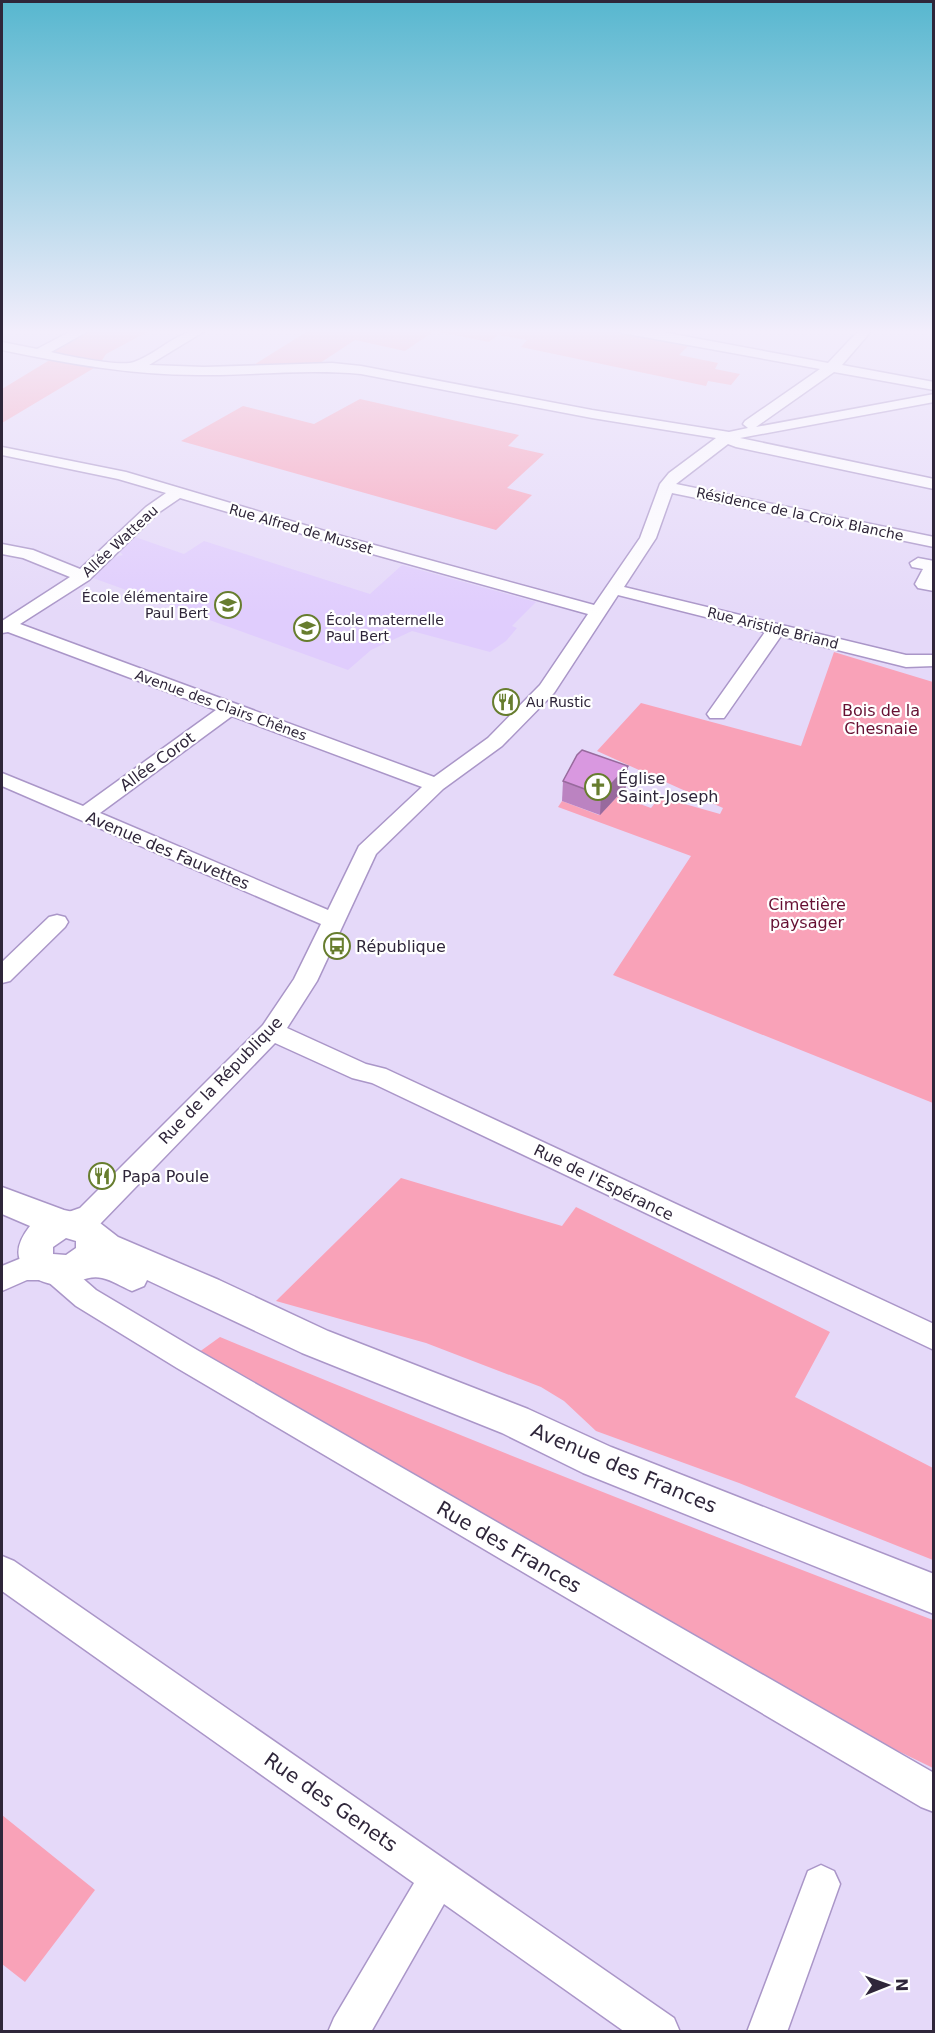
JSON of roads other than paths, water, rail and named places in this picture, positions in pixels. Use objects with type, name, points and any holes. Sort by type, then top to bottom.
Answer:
[{"type":"main road","name":"Avenue des Frances","points":[[2,1200],[51,1252]]},
{"type":"main road","name":"Avenue des Frances","points":[[2,1219],[27,1232],[51,1252],[106,1264],[214,1314],[315,1342],[515,1421],[597,1460],[933,1594]]},
{"type":"street","points":[[653,424],[729,436],[794,424]]},
{"type":"street","points":[[729,436],[735,443],[933,484]]},
{"type":"street","name":"Rue de la République","points":[[51,1252],[272,1031],[306,981],[367,851],[436,785],[495,742],[534,705],[550,686],[648,538],[666,487],[684,466],[729,436]]},
{"type":"street","name":"Rue Alfred de Musset","points":[[2,451],[121,475],[339,540],[600,612]]},
{"type":"street","name":"Résidence de la Croix Blanche","points":[[666,487],[933,542]]},
{"type":"street","name":"Allée Watteau","points":[[4,626],[83,576],[152,510],[178,492]]},
{"type":"street","points":[[891,526],[933,535]]},
{"type":"street","points":[[2,549],[27,554],[83,576]]},
{"type":"street","points":[[918,562],[933,566],[924,584],[933,586]]},
{"type":"street","name":"Rue Aristide Briand","points":[[613,589],[906,661],[933,660]]},
{"type":"street","name":"Avenue des Clairs Chênes","points":[[4,626],[436,785]]},
{"type":"street","points":[[717,714],[777,628]]},
{"type":"street","name":"Allée Corot","points":[[84,815],[230,708]]},
{"type":"street","name":"Avenue des Fauvettes","points":[[2,779],[334,921]]},
{"type":"street","points":[[2,975],[57,922]]},
{"type":"street","name":"Rue de l'Espérance","points":[[272,1031],[361,1072],[377,1075],[667,1210],[680,1220],[784,1270],[933,1338]]},
{"type":"street","name":"Rue des Frances","points":[[51,1252],[87,1298],[206,1370],[933,1794]]},
{"type":"street","name":"Rue des Genets","points":[[2,1572],[660,2031]]},
{"type":"street","points":[[348,2031],[439,1877]]},
{"type":"street","points":[[767,2031],[821,1884]]},
{"type":"place","name":"École élémentaire Paul Bert","points":[[228,605]]},
{"type":"place","name":"École maternelle Paul Bert","points":[[307,628]]},
{"type":"place","name":"Au Rustic","points":[[506,702]]},
{"type":"place","name":"Église Saint-Joseph","points":[[598,787]]},
{"type":"place","name":"République","points":[[337,946]]},
{"type":"place","name":"Papa Poule","points":[[102,1176]]},
{"type":"park label","name":"Bois de la Chesnaie","points":[[881,719]]},
{"type":"park label","name":"Cimetière paysager","points":[[807,913]]}]
